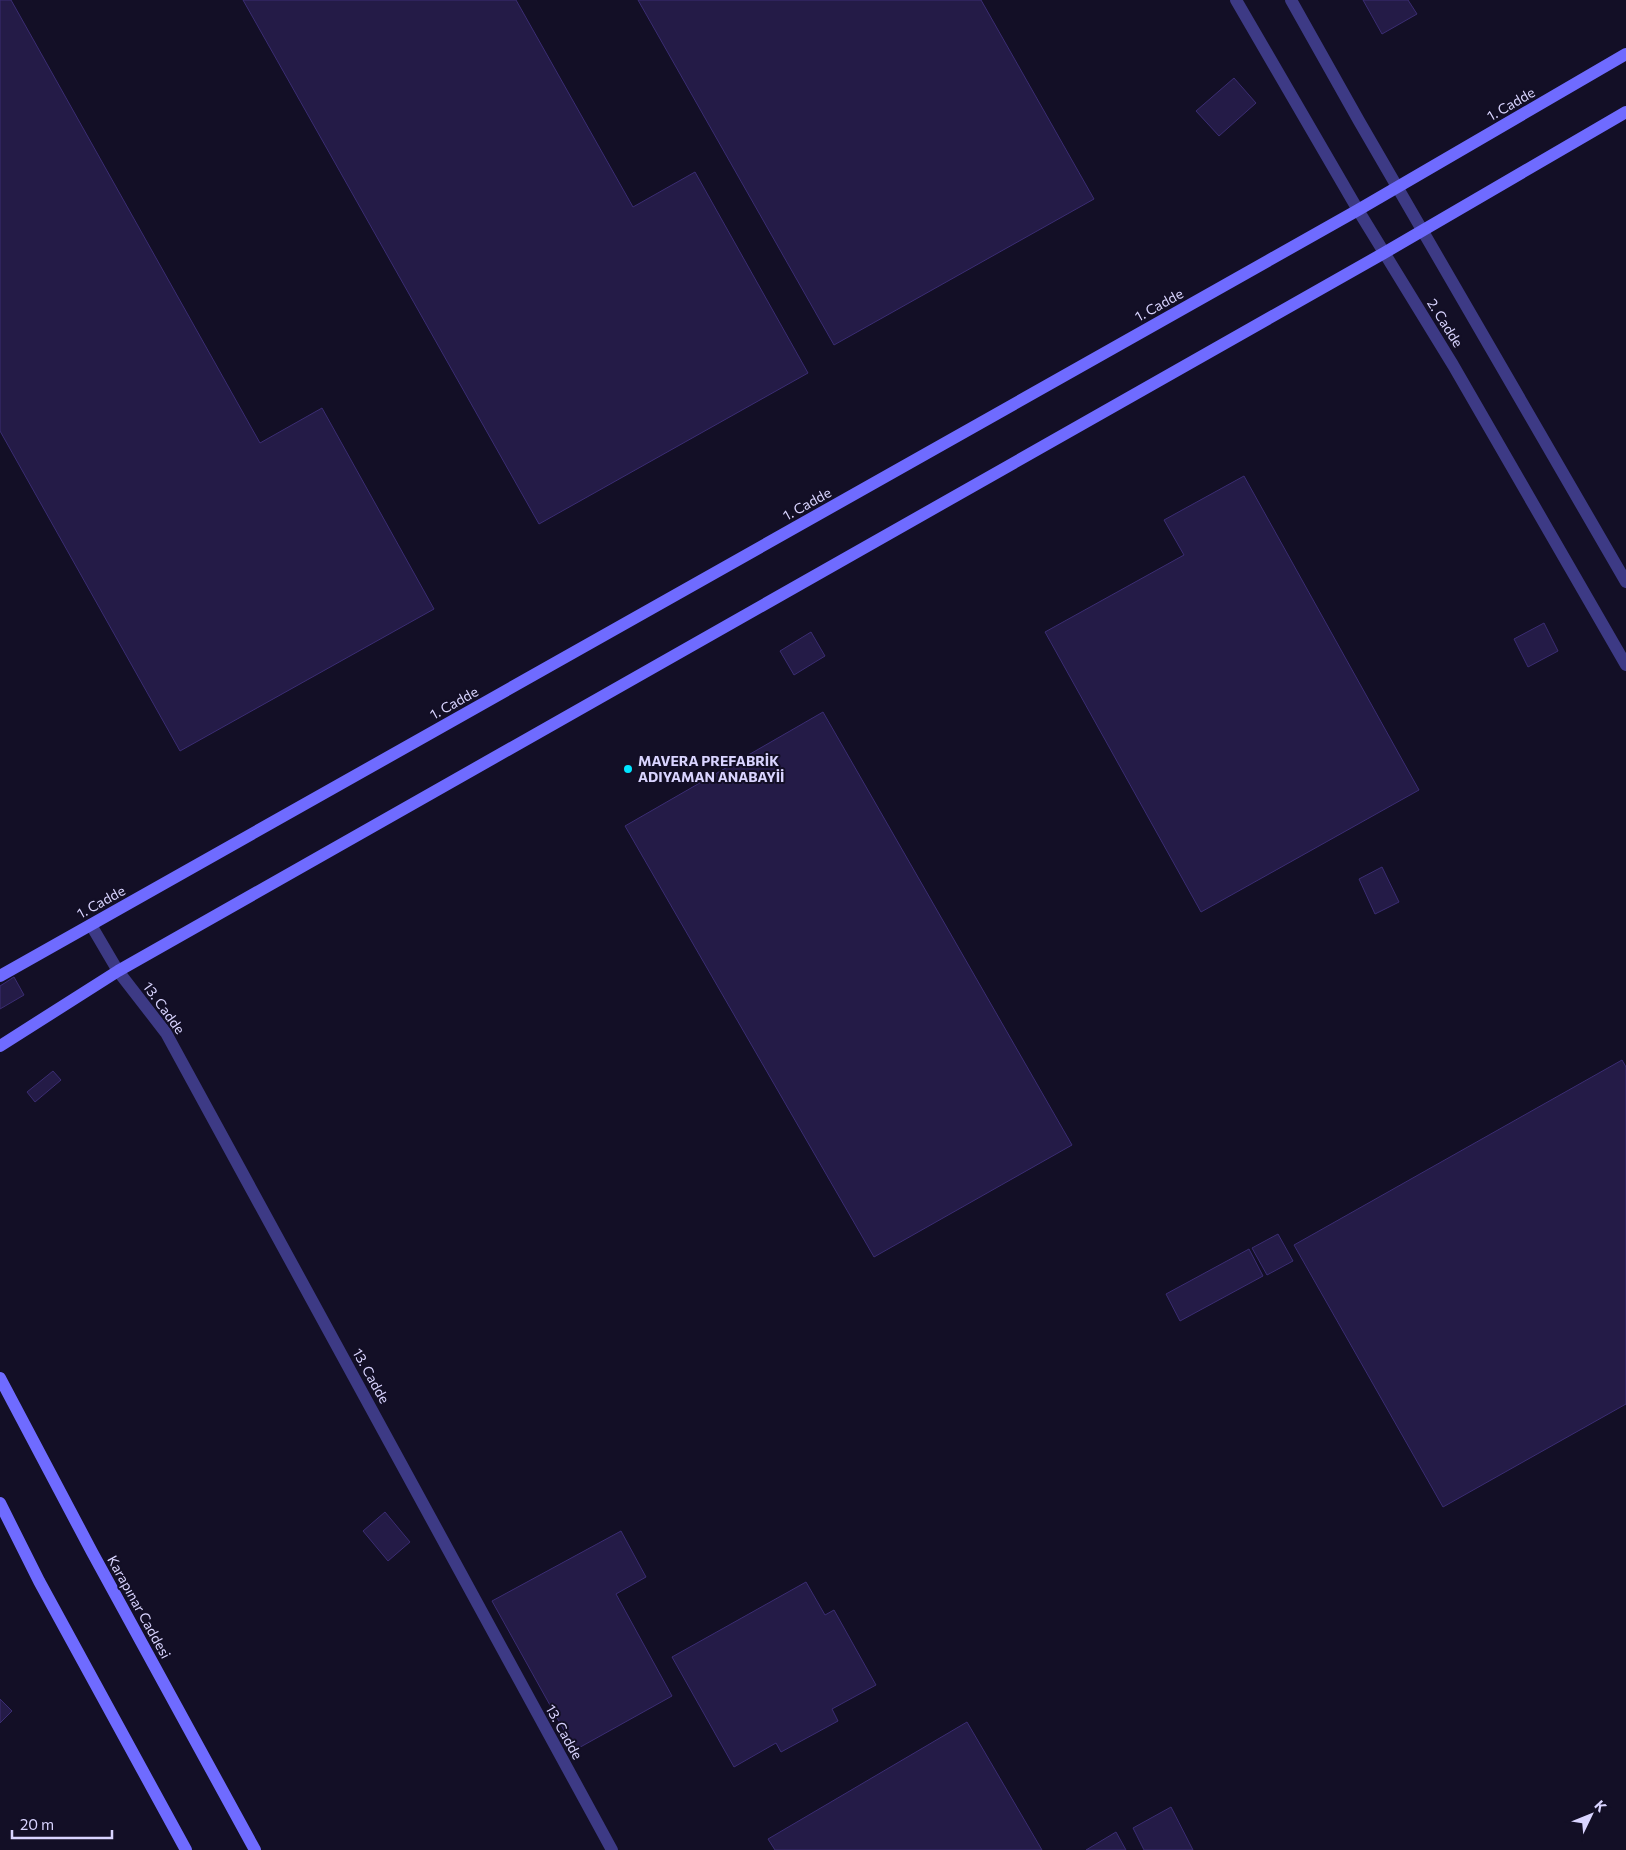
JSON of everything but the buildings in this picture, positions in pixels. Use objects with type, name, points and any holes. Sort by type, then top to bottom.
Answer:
[{"type":"street","name":"1. Cadde","points":[[0,976],[1358,210],[1626,54]]},
{"type":"street","points":[[0,1046],[118,971],[1384,253],[1626,112]]},
{"type":"street","name":"Karapınar Caddesi","points":[[0,1378],[92,1552],[255,1850]]},
{"type":"street","points":[[0,1503],[39,1581],[186,1850]]},
{"type":"lane","name":"2. Cadde","points":[[1236,0],[1358,210],[1454,365],[1626,665]]},
{"type":"lane","name":"2. Cadde","points":[[1291,0],[1626,582]]},
{"type":"lane","name":"13. Cadde","points":[[91,924],[118,971],[166,1033],[612,1850]]},
{"type":"place","name":"MAVERA PREFABRİK ADIYAMAN ANABAYİİ","points":[[628,769]]}]
